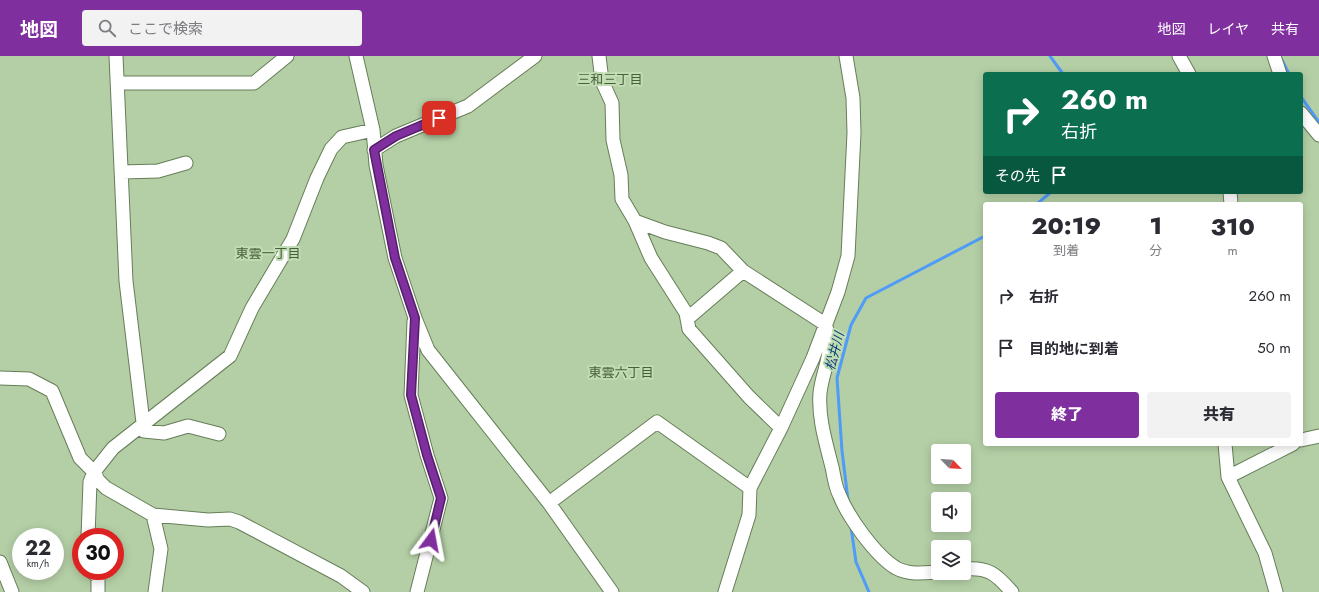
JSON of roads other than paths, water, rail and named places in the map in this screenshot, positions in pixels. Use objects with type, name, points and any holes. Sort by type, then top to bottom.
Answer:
[{"type":"street","points":[[116,56],[126,281],[144,431],[164,433],[188,426],[219,434]]},
{"type":"street","points":[[118,83],[254,83],[287,56]]},
{"type":"street","points":[[356,56],[373,130],[374,150],[395,258],[415,318],[428,350],[549,503],[612,592]]},
{"type":"street","points":[[374,150],[396,136],[468,106],[535,56]]},
{"type":"street","points":[[599,56],[602,81],[612,103],[613,140],[621,175],[622,199],[635,221],[651,258],[686,313],[689,329],[749,397],[781,428]]},
{"type":"street","points":[[725,592],[749,515],[750,488],[781,428],[813,358],[838,292],[848,256],[854,133],[853,98],[846,56]]},
{"type":"street","points":[[1179,56],[1188,72]]},
{"type":"street","points":[[1274,56],[1279,72]]},
{"type":"street","points":[[1303,115],[1319,135]]},
{"type":"street","points":[[88,528],[89,487],[94,472],[114,448],[230,356],[252,308],[293,239],[317,178],[331,149],[342,137],[373,130]]},
{"type":"street","points":[[122,172],[158,171],[186,163]]},
{"type":"street","points":[[635,221],[665,232],[721,248],[743,271],[825,324],[830,337],[829,355],[820,392],[822,425],[839,494],[856,524],[882,556],[897,568],[914,574],[931,573]]},
{"type":"street","points":[[687,319],[743,271]]},
{"type":"street","points":[[415,318],[411,395],[427,455],[441,498],[417,592]]},
{"type":"street","points":[[0,378],[29,379],[52,391],[80,458],[94,472],[98,480],[106,488],[153,515],[208,520],[230,519],[341,576],[363,592]]},
{"type":"street","points":[[549,503],[657,422],[750,488]]},
{"type":"street","points":[[1303,440],[1319,436]]},
{"type":"street","points":[[1225,446],[1228,477],[1265,554],[1276,592]]},
{"type":"street","points":[[1228,477],[1289,446]]},
{"type":"street","points":[[153,515],[161,549],[155,592]]},
{"type":"street","points":[[0,562],[12,592]]},
{"type":"street","points":[[971,569],[988,570],[1000,578],[1012,592]]},
{"type":"street","points":[[98,580],[98,592]]},
{"type":"waterway","name":"松井川","points":[[1050,56],[1062,72]]},
{"type":"waterway","points":[[1282,60],[1288,72]]},
{"type":"waterway","points":[[1303,100],[1319,122]]},
{"type":"waterway","name":"松井川","points":[[1039,202],[1049,194]]},
{"type":"waterway","name":"松井川","points":[[848,500],[842,451],[837,378],[851,325],[866,298],[983,237]]},
{"type":"waterway","name":"松井川","points":[[851,527],[856,562],[869,592]]},
{"type":"district","name":"三和三丁目","points":[[610,79]]},
{"type":"district","name":"東雲一丁目","points":[[268,253]]},
{"type":"district","name":"東雲六丁目","points":[[621,372]]}]
